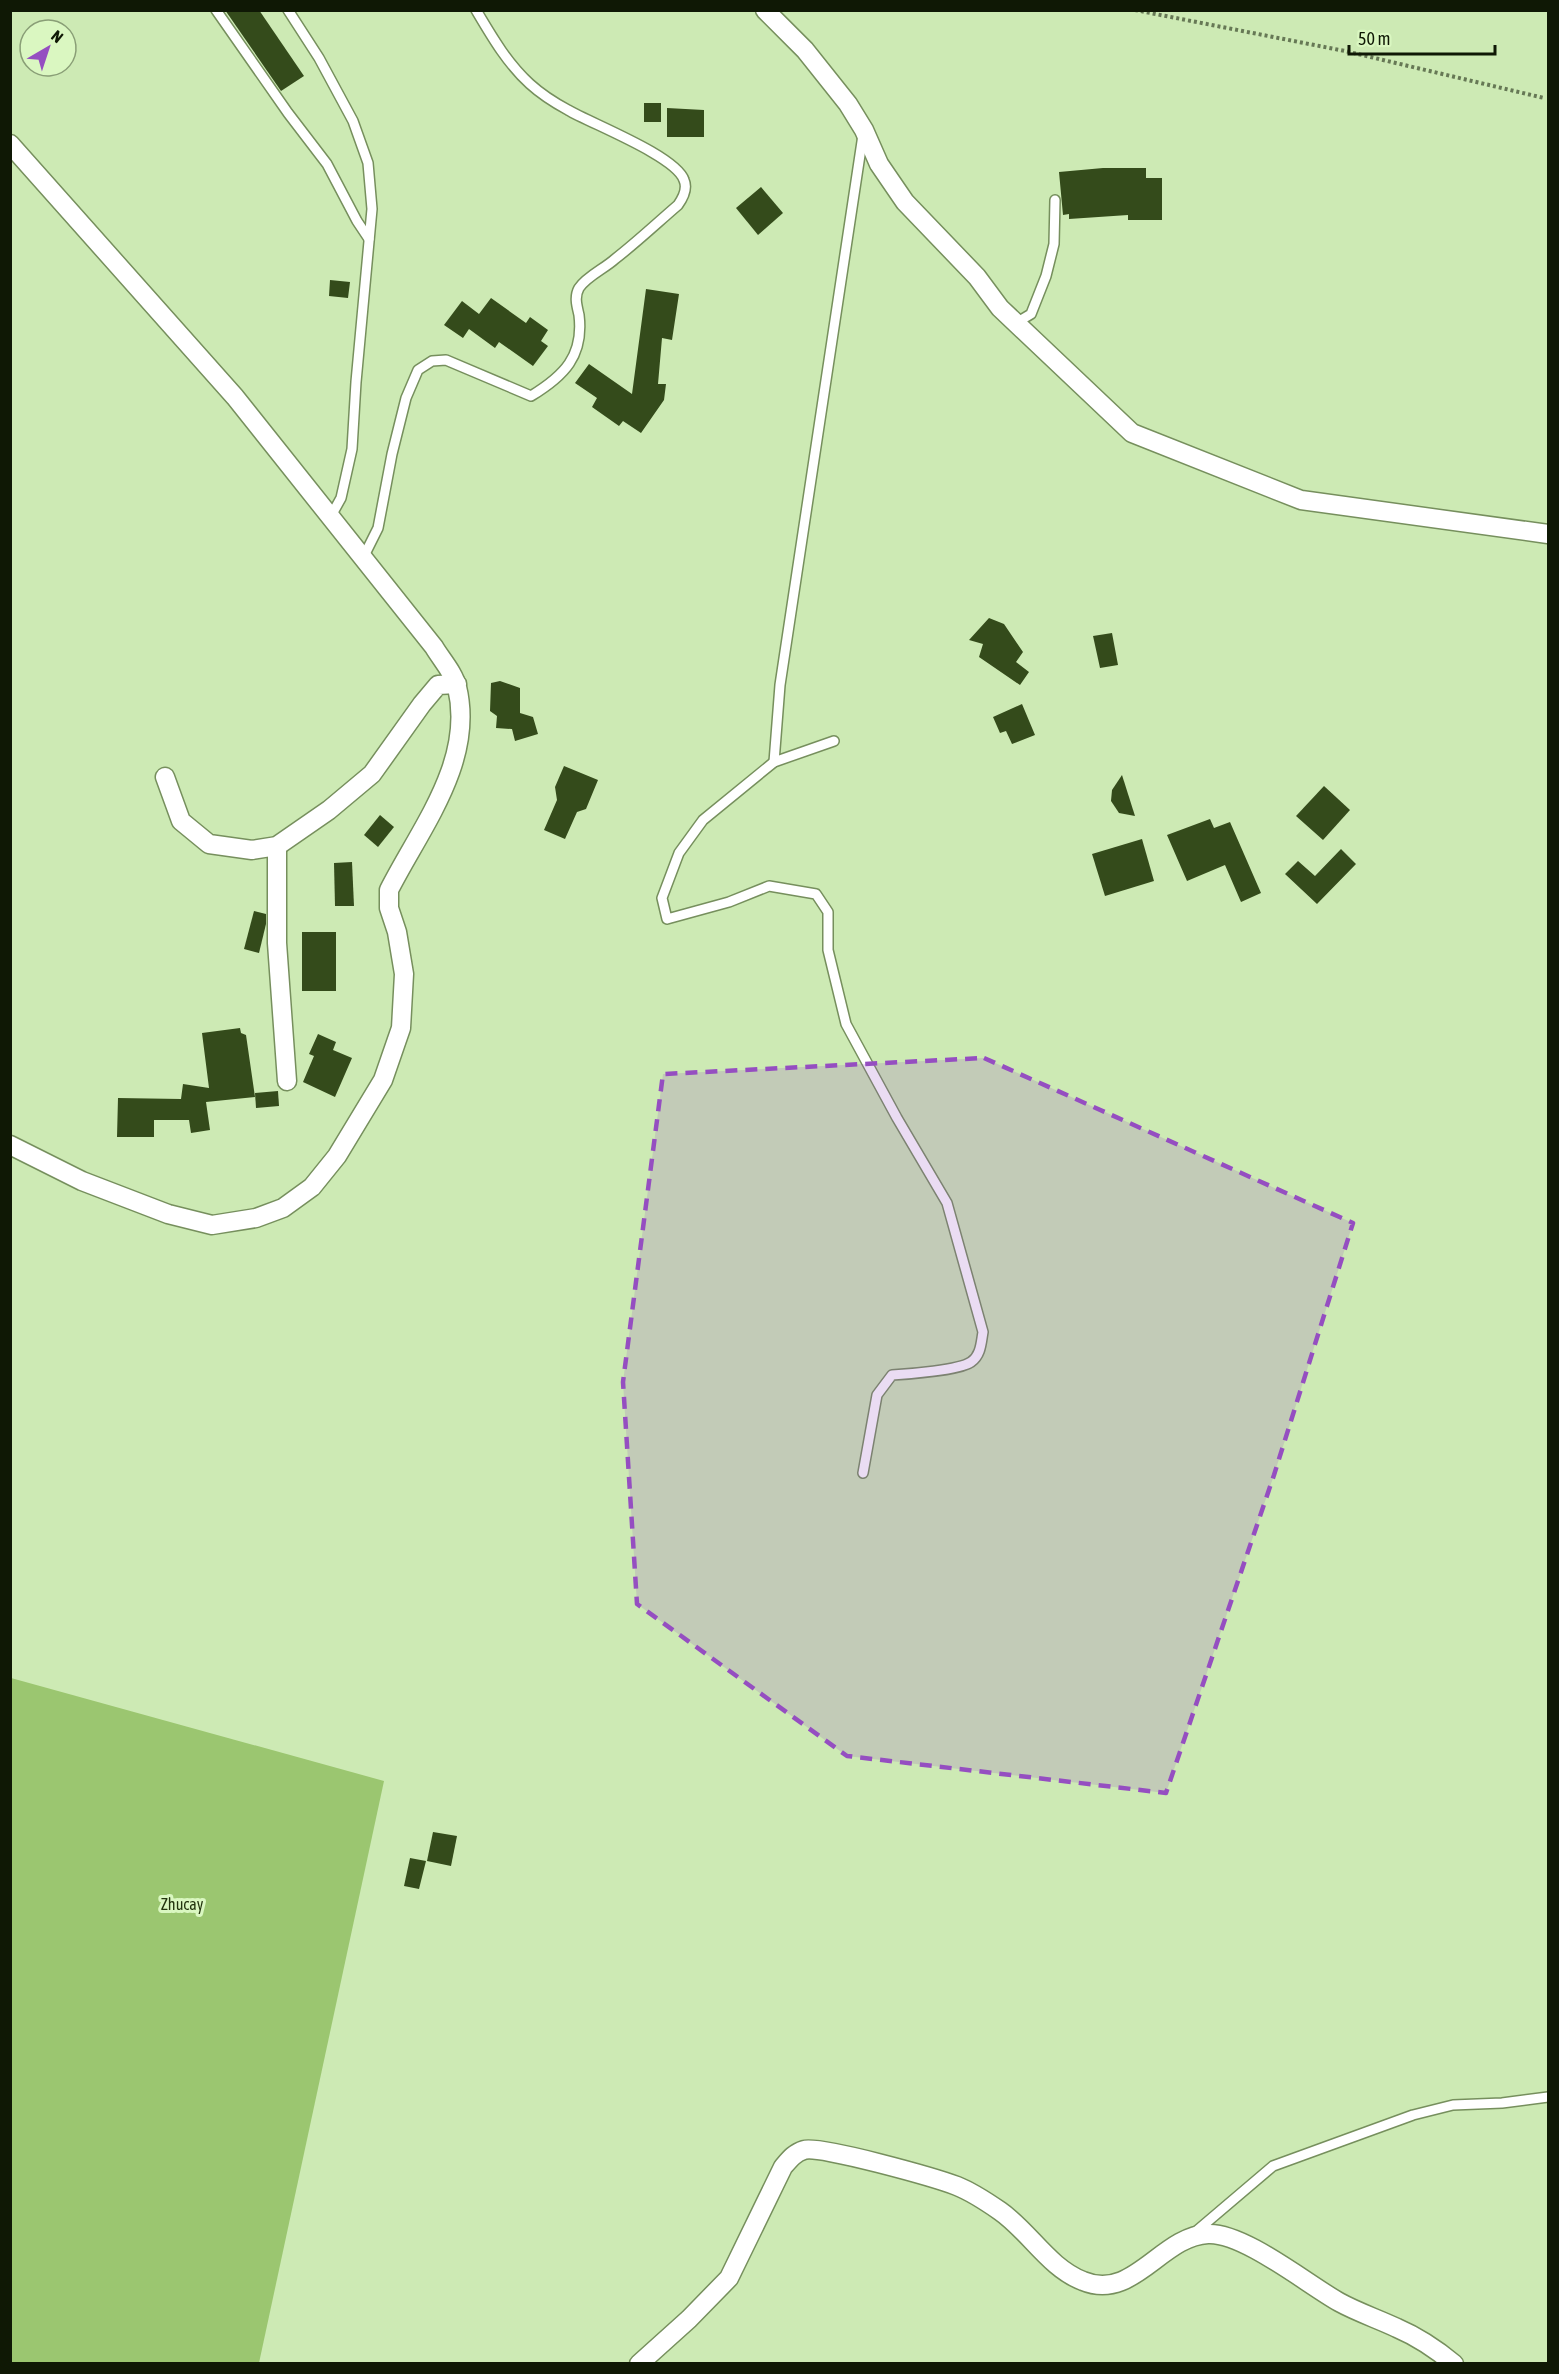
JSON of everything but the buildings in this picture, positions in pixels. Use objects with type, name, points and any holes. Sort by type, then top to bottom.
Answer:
[{"type":"street","points":[[765,10],[805,50],[848,104],[864,130],[879,164],[905,202],[977,277],[1000,308],[1132,433],[1301,500],[1548,534]]},
{"type":"street","points":[[10,144],[235,397],[434,647],[457,684],[462,720],[454,759],[444,789],[389,890],[389,908],[397,932],[404,974],[401,1028],[383,1080],[338,1156],[312,1187],[282,1208],[256,1218],[212,1225],[168,1214],[82,1181],[10,1145]]},
{"type":"street","points":[[165,777],[181,821],[209,844],[252,850],[277,846],[329,810],[372,774],[438,685],[457,684]]},
{"type":"street","points":[[277,846],[277,943],[287,1081]]},
{"type":"street","points":[[639,2364],[689,2319],[729,2278],[783,2167],[793,2155],[805,2149],[877,2163],[956,2186],[981,2198],[1003,2213],[1063,2270],[1083,2281],[1108,2287],[1126,2279],[1189,2237],[1209,2233],[1228,2237],[1248,2246],[1340,2303],[1398,2328],[1433,2347],[1454,2364]]},
{"type":"lane","points":[[216,10],[288,113],[327,164],[369,239]]},
{"type":"lane","points":[[288,10],[319,58],[353,121],[368,163],[372,209],[352,449],[341,498],[331,516]]},
{"type":"lane","points":[[363,558],[378,528],[392,454],[406,398],[418,370],[432,361],[446,360],[531,396],[549,385],[571,361],[579,345],[580,324],[576,296],[578,290],[584,282],[678,206],[685,195],[685,180],[675,167],[655,153],[567,110],[531,85],[503,54],[476,10]]},
{"type":"lane","points":[[774,762],[780,685],[864,130]]},
{"type":"lane","points":[[1016,323],[1030,314],[1046,276],[1054,244],[1055,200]]},
{"type":"lane","points":[[834,741],[774,762],[703,820],[679,853],[662,898],[667,919],[729,902],[770,886],[816,894],[828,912],[828,950],[846,1024],[947,1203],[983,1332],[980,1351],[970,1362],[925,1373],[892,1375],[877,1395],[863,1473]]},
{"type":"lane","points":[[1189,2237],[1273,2166],[1402,2119],[1453,2105],[1502,2103],[1548,2097]]},
{"type":"path","points":[[1136,10],[1345,51],[1544,98]]},
{"type":"highlighted area","points":[[984,1058],[1353,1223],[1274,1475],[1166,1793],[847,1756],[637,1604],[623,1382],[663,1074]]},
{"type":"green space","name":"Zhucay","points":[[11,1678],[384,1781],[259,2363],[11,2363]]}]
